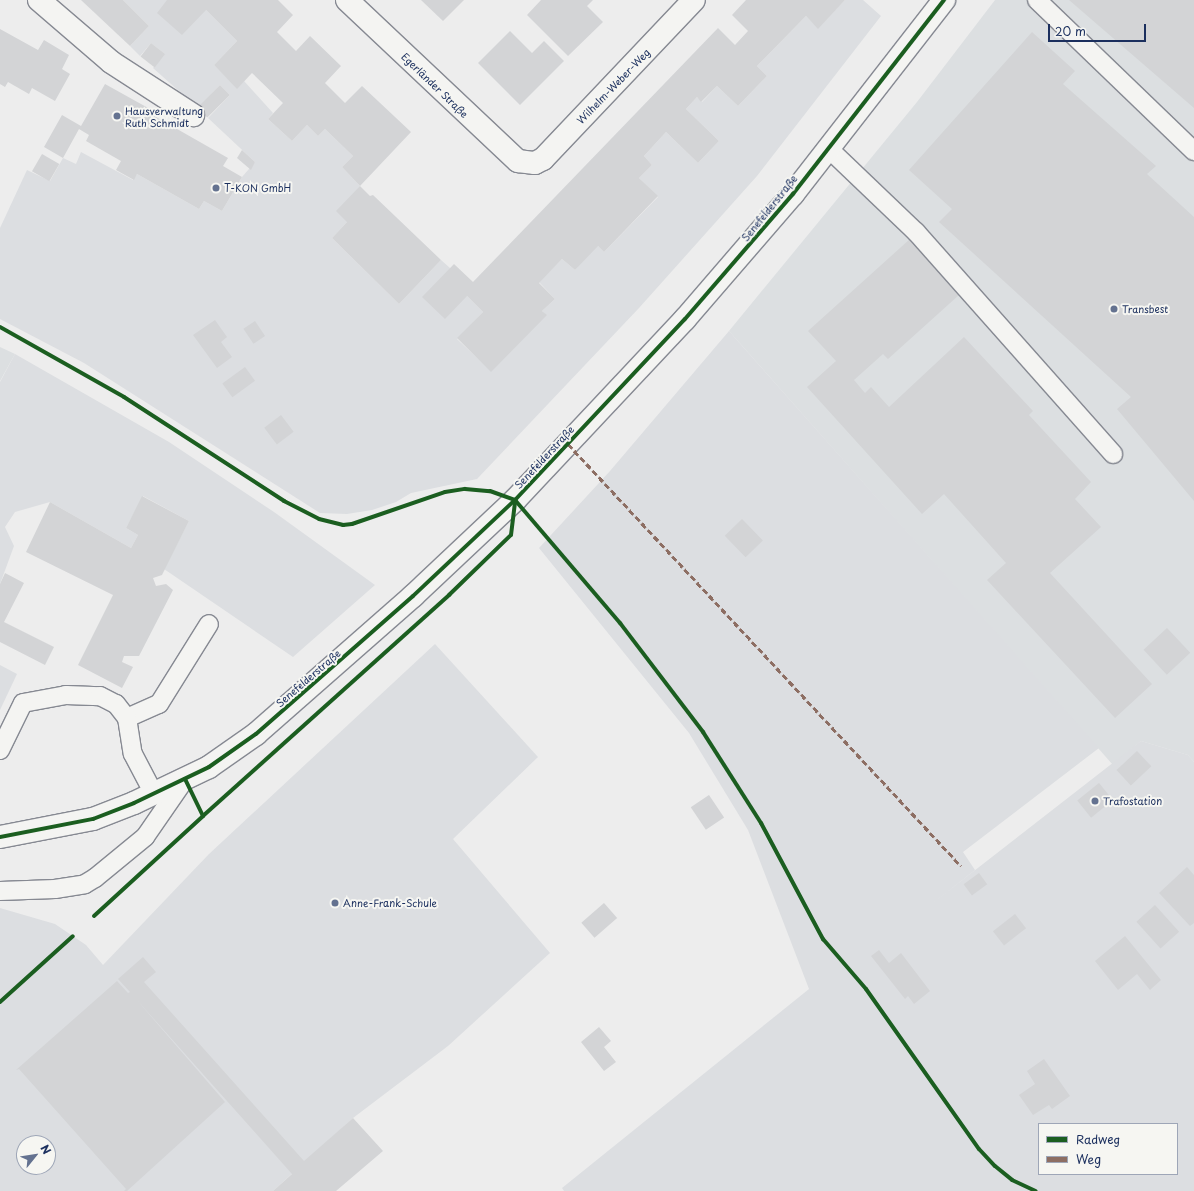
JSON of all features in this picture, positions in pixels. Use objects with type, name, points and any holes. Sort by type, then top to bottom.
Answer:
[{"type":"street","points":[[39,0],[111,62],[193,116]]},
{"type":"street","name":"Egerländer Straße","points":[[347,0],[494,140],[518,161],[527,163]]},
{"type":"street","name":"Wilhelm-Weber-Weg","points":[[527,163],[535,164],[543,159],[694,0]]},
{"type":"street","name":"Senefelderstraße","points":[[0,837],[93,819],[154,794],[215,763],[256,734],[414,596],[515,500],[685,319],[746,250],[944,0]]},
{"type":"lane","points":[[1037,0],[1194,151]]},
{"type":"lane","points":[[828,148],[916,232],[1113,454]]},
{"type":"lane","points":[[127,718],[159,704],[209,624]]},
{"type":"lane","points":[[0,750],[22,703],[66,695],[100,696],[116,704],[127,718],[133,754],[154,794]]},
{"type":"lane","points":[[0,891],[55,889],[85,884],[95,878],[145,837],[185,779]]},
{"type":"shaded area","points":[[123,0],[167,0],[206,10],[237,41],[214,65],[237,88],[244,81],[273,113],[268,119],[292,141],[307,125],[318,136],[325,129],[353,156],[342,167],[360,186],[347,222],[332,238],[399,304],[441,260],[450,268],[467,296],[483,312],[457,339],[491,371],[546,315],[542,311],[555,299],[539,282],[562,259],[575,270],[596,244],[604,252],[658,197],[639,178],[652,165],[644,156],[666,132],[698,163],[719,141],[686,109],[697,97],[702,102],[717,86],[738,106],[767,76],[757,66],[806,16],[818,28],[845,0],[863,0],[881,16],[757,176],[639,308],[477,479],[411,493],[396,502],[372,510],[347,514],[320,513],[84,363],[0,319],[0,228],[27,170],[50,181],[63,158],[76,164],[81,152],[133,180],[137,174],[199,209],[204,201],[222,211],[242,177],[255,162],[208,118],[230,95],[220,85],[198,108],[153,68],[165,54],[151,43],[140,56],[130,46],[149,26]]},
{"type":"shaded area","points":[[995,0],[1194,0],[1194,762],[1188,755],[1141,741],[1113,765],[729,331],[917,102]]},
{"type":"shaded area","points":[[729,331],[1099,748],[963,852],[975,870],[929,906],[1141,741],[1188,755],[1194,762],[1194,1191],[564,1191],[562,1188],[809,989],[748,830],[689,733],[539,548],[610,471]]},
{"type":"shaded area","points":[[0,347],[15,354],[0,381]]},
{"type":"shaded area","points":[[15,354],[169,442],[274,512],[375,585],[293,657],[164,569],[189,521],[143,496],[126,528],[138,535],[131,548],[50,502],[15,512],[5,527],[14,546],[0,584],[0,382]]},
{"type":"shaded area","name":"Anne-Frank-Schule","points":[[435,644],[538,757],[453,839],[550,953],[448,1046],[353,1118],[273,1191],[0,1191],[0,908],[55,924],[86,945],[103,965],[209,854]]},
{"type":"shaded area","points":[[0,665],[17,674],[0,710]]},
{"type":"building","points":[[81,0],[123,0],[149,26],[130,46]]},
{"type":"building","points":[[167,0],[278,0],[293,15],[277,32],[296,51],[310,36],[341,66],[325,83],[345,103],[362,86],[411,132],[360,186],[342,167],[353,156],[325,129],[318,136],[307,125],[292,141],[268,119],[283,103],[252,73],[237,89],[214,65],[237,41],[206,10],[182,35],[157,13]]},
{"type":"building","points":[[421,0],[464,0],[443,21]]},
{"type":"building","points":[[541,0],[593,0],[587,6],[603,22],[568,56],[527,15]]},
{"type":"building","points":[[746,0],[845,0],[818,29],[806,16],[757,66],[767,76],[738,106],[717,86],[701,102],[697,97],[686,109],[719,141],[698,163],[666,132],[644,156],[652,165],[639,178],[658,196],[604,252],[598,246],[575,270],[562,259],[539,283],[555,299],[542,311],[547,315],[491,372],[457,338],[483,312],[467,296],[445,319],[422,297],[454,264],[473,282],[718,28],[735,45],[748,31],[732,15]]},
{"type":"building","points":[[1069,0],[1194,0],[1194,108]]},
{"type":"building","points":[[0,29],[38,50],[44,40],[69,55],[62,69],[70,74],[55,101],[32,88],[29,94],[8,82],[5,87],[0,84]]},
{"type":"building","points":[[510,31],[532,53],[544,41],[564,61],[520,105],[478,63]]},
{"type":"building","name":"Transbest","points":[[1032,32],[1075,71],[1063,84],[1156,166],[1147,174],[1194,217],[1194,501],[1117,409],[1131,397],[939,222],[952,209],[909,170]]},
{"type":"building","points":[[151,43],[165,54],[155,67],[141,56]]},
{"type":"building","points":[[105,84],[150,109],[149,113],[228,158],[223,166],[242,177],[222,211],[204,201],[199,209],[137,174],[134,180],[116,170],[121,161],[86,141],[89,135],[79,129],[63,158],[44,147],[62,115],[81,126]]},
{"type":"building","points":[[220,85],[230,95],[207,118],[197,108]]},
{"type":"building","points":[[242,150],[255,162],[251,170],[237,158]]},
{"type":"building","points":[[42,154],[59,164],[49,181],[32,171]]},
{"type":"building","points":[[360,186],[370,196],[373,195],[441,260],[399,304],[332,238],[347,222],[336,211]]},
{"type":"building","points":[[910,239],[959,295],[888,359],[883,354],[854,380],[865,393],[871,387],[889,407],[964,337],[1033,411],[1029,415],[1091,482],[1075,499],[1101,527],[1050,573],[1152,684],[1115,718],[987,580],[1006,563],[944,494],[922,514],[807,387],[836,361],[808,331]]},
{"type":"building","points":[[215,320],[227,337],[221,342],[232,357],[217,368],[193,335]]},
{"type":"building","points":[[255,321],[265,336],[253,344],[243,329]]},
{"type":"building","points":[[245,367],[255,381],[232,397],[222,383]]},
{"type":"building","points":[[281,415],[294,432],[277,444],[264,428]]},
{"type":"building","points":[[142,496],[189,521],[162,575],[153,578],[156,586],[166,584],[173,590],[139,656],[124,656],[122,662],[133,667],[122,688],[78,665],[113,595],[26,552],[50,502],[131,548],[138,535],[126,528]]},
{"type":"building","points":[[742,519],[763,541],[746,557],[725,536]]},
{"type":"building","points":[[5,573],[24,583],[4,622],[54,647],[45,665],[0,642],[0,584]]},
{"type":"building","points":[[1167,628],[1190,653],[1167,675],[1144,650]]},
{"type":"building","points":[[1137,751],[1151,766],[1131,785],[1117,770]]},
{"type":"building","name":"Trafostation","points":[[1099,783],[1113,800],[1091,818],[1077,801]]},
{"type":"building","points":[[709,795],[724,817],[706,830],[691,807]]},
{"type":"building","points":[[1187,867],[1194,875],[1194,923],[1190,926],[1159,893]]},
{"type":"building","points":[[979,873],[987,884],[972,895],[964,884]]},
{"type":"building","points":[[604,903],[617,918],[594,938],[581,923]]},
{"type":"building","points":[[1155,905],[1179,932],[1161,948],[1136,922]]},
{"type":"building","points":[[1015,914],[1026,928],[1004,945],[993,931]]},
{"type":"building","points":[[1125,936],[1161,980],[1150,990],[1137,974],[1118,990],[1095,961]]},
{"type":"building","points":[[879,950],[889,963],[901,953],[930,991],[914,1004],[908,996],[905,999],[871,956]]},
{"type":"building","points":[[143,957],[156,972],[144,982],[304,1161],[353,1118],[383,1151],[336,1191],[273,1191],[292,1174],[136,999],[225,1102],[127,1191],[124,1191],[126,1189],[19,1069],[16,1070],[117,981],[128,993],[130,992],[118,979]]},
{"type":"building","points":[[599,1027],[611,1041],[604,1047],[616,1062],[604,1071],[581,1042]]},
{"type":"building","points":[[1044,1059],[1070,1096],[1052,1109],[1049,1105],[1033,1115],[1019,1095],[1035,1084],[1027,1071]]},
{"type":"marked path","points":[[568,444],[961,866]]},
{"type":"cycle path","points":[[0,837],[93,819],[134,803],[209,767],[256,734],[413,596],[515,500],[685,319],[793,194],[944,0]]},
{"type":"cycle path","points":[[0,327],[124,397],[284,501],[319,519],[343,525],[352,524],[445,492],[465,489],[490,491],[515,500],[620,623],[703,732],[761,823],[823,939],[866,989],[979,1149],[995,1166],[1012,1180],[1036,1191]]},
{"type":"cycle path","points":[[203,816],[449,595],[511,535],[515,500]]},
{"type":"cycle path","points":[[94,916],[203,816],[185,779]]},
{"type":"cycle path","points":[[0,1002],[73,936]]},
{"type":"place","name":"Hausverwaltung Ruth Schmidt","points":[[117,116]]},
{"type":"place","name":"T-KON GmbH","points":[[216,188]]},
{"type":"place","name":"Transbest","points":[[1114,309]]},
{"type":"place","name":"Trafostation","points":[[1095,801]]},
{"type":"place","name":"Anne-Frank-Schule","points":[[335,903]]}]
